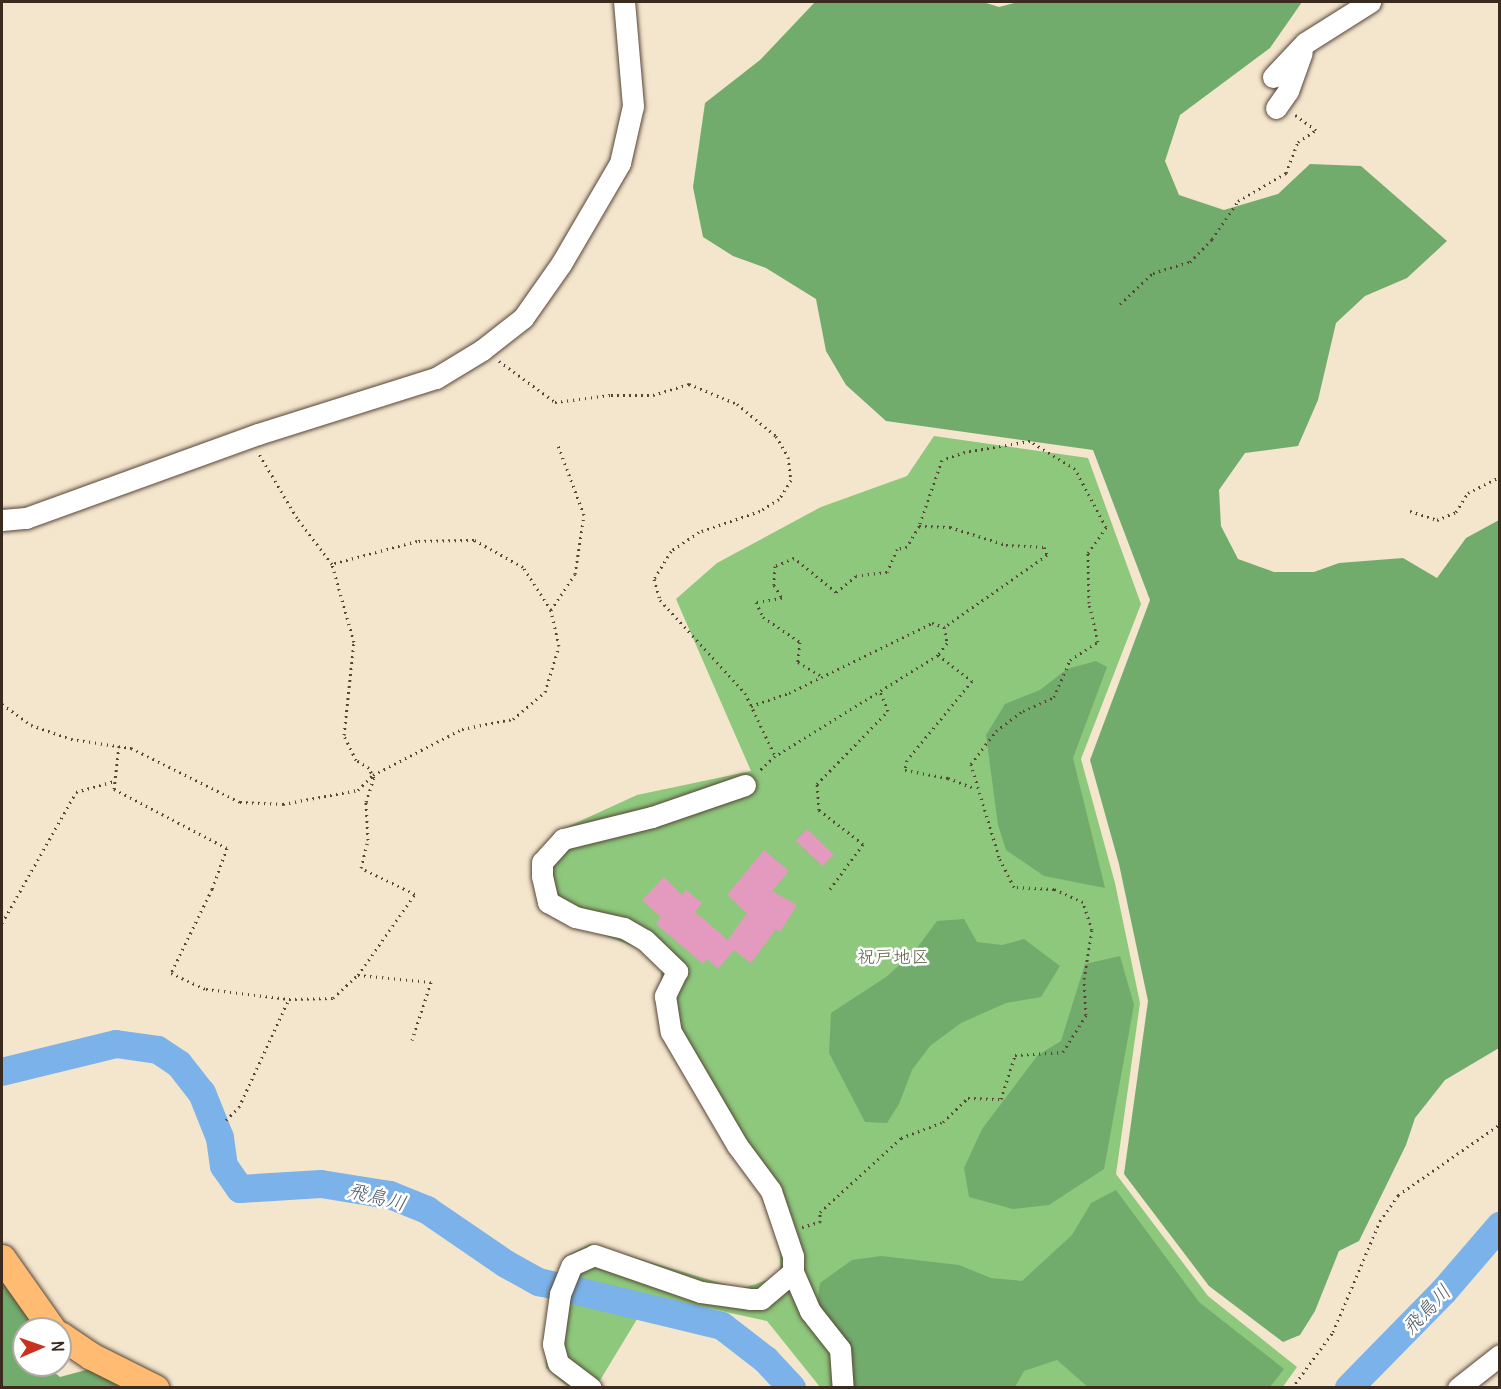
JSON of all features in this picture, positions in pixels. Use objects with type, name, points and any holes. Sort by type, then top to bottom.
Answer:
[{"type":"main road","points":[[2,1258],[44,1317]]},
{"type":"main road","points":[[72,1343],[91,1356],[155,1388]]},
{"type":"street","points":[[2,520],[26,518],[249,437],[436,378],[482,350],[523,318],[561,264],[620,163],[633,106],[624,2]]},
{"type":"street","points":[[1273,77],[1305,42],[1370,2]]},
{"type":"street","points":[[1278,106],[1305,42]]},
{"type":"street","points":[[745,785],[652,817],[563,839],[542,862],[542,876],[548,902],[575,917],[624,928],[645,940],[677,971],[665,996],[671,1032],[737,1145],[771,1191],[810,1311],[840,1348],[843,1388]]},
{"type":"street","points":[[591,1388],[558,1363],[553,1344],[560,1294],[572,1264],[594,1255],[701,1292],[761,1299],[793,1264]]},
{"type":"street","points":[[1458,1388],[1500,1355]]},
{"type":"path","points":[[1120,304],[1153,273],[1190,262],[1212,239],[1238,201],[1286,173],[1298,142],[1316,130],[1278,106]]},
{"type":"path","points":[[482,350],[524,376],[555,402],[611,394],[653,395],[689,384],[737,404],[776,436],[788,456],[791,480],[779,499],[760,511],[699,532],[671,551],[654,579],[660,600],[744,693],[775,756]]},
{"type":"path","points":[[249,437],[297,518],[332,564],[354,642],[344,735],[356,760],[373,775]]},
{"type":"path","points":[[793,1264],[802,1225],[820,1222],[820,1212],[901,1138],[943,1122],[968,1098],[1000,1099],[1015,1055],[1063,1052],[1086,1015],[1084,979],[1092,930],[1083,902],[1054,888],[1014,887],[976,789],[971,764],[996,731],[1023,711],[1054,697],[1070,660],[1098,642],[1089,603],[1088,554],[1106,527],[1075,470],[1030,441],[942,460],[919,526],[907,547],[897,549],[887,572],[856,576],[836,592],[794,558],[775,566],[774,585],[782,598],[756,602],[763,617],[800,642],[798,662],[823,677]]},
{"type":"path","points":[[551,610],[575,574],[584,515],[558,445]]},
{"type":"path","points":[[1410,511],[1437,520],[1456,512],[1468,493],[1500,477]]},
{"type":"path","points":[[919,526],[950,527],[1006,546],[1044,547],[1047,555],[944,627]]},
{"type":"path","points":[[2,704],[31,725],[71,739],[131,748],[240,802],[283,804],[358,789],[373,775],[462,729],[513,719],[545,692],[559,646],[551,610],[523,567],[474,540],[417,541],[332,564]]},
{"type":"path","points":[[751,706],[823,677],[932,623],[944,627]]},
{"type":"path","points":[[745,785],[775,756],[938,655],[947,643],[944,627]]},
{"type":"path","points":[[938,655],[972,681],[907,760],[905,770],[948,778],[976,789]]},
{"type":"path","points":[[830,889],[863,844],[819,810],[817,784],[888,711],[880,691]]},
{"type":"path","points":[[119,746],[114,789],[227,848],[212,889],[171,973],[206,989],[289,999],[333,998],[358,975],[415,894],[361,868],[368,840],[366,802],[373,775]]},
{"type":"path","points":[[2,923],[76,792],[114,781]]},
{"type":"path","points":[[358,975],[431,982],[412,1040]]},
{"type":"path","points":[[226,1120],[239,1107],[289,999]]},
{"type":"path","points":[[1292,1388],[1333,1332],[1380,1221],[1398,1195],[1500,1124]]},
{"type":"green space","points":[[815,2],[983,2],[999,7],[1018,2],[1302,2],[1270,48],[1180,115],[1165,161],[1179,195],[1224,210],[1278,194],[1310,164],[1361,166],[1447,241],[1407,278],[1365,296],[1336,323],[1318,400],[1298,446],[1245,453],[1219,490],[1221,526],[1238,559],[1274,572],[1314,572],[1339,563],[1403,558],[1437,578],[1466,538],[1499,520],[1499,1048],[1445,1080],[1415,1118],[1406,1145],[1359,1241],[1339,1251],[1315,1311],[1300,1335],[1283,1342],[1209,1286],[1124,1174],[1148,1001],[1119,864],[1090,760],[1150,600],[1093,450],[886,421],[846,385],[826,351],[816,299],[766,268],[733,256],[703,237],[693,187],[705,103],[760,60]]},
{"type":"green space","name":"祝戸地区","points":[[934,436],[1088,458],[1141,604],[1081,759],[1115,883],[1140,1003],[1116,1174],[1208,1296],[1297,1367],[1282,1388],[820,1387],[767,1321],[651,1296],[599,1382],[603,1387],[568,1387],[546,1368],[545,1338],[564,1257],[590,1244],[740,1289],[780,1276],[780,1247],[765,1201],[659,1024],[661,970],[638,948],[560,919],[535,863],[554,833],[637,795],[751,771],[676,599],[717,563],[821,507],[907,476]]},
{"type":"green space","points":[[1096,661],[1107,667],[1073,758],[1105,888],[1044,876],[1006,850],[998,825],[986,735],[1005,704],[1040,690],[1067,669]]},
{"type":"green space","points":[[964,919],[977,942],[1002,945],[1024,939],[1060,966],[1041,997],[1006,1003],[961,1023],[930,1046],[912,1070],[899,1104],[887,1123],[865,1122],[829,1053],[831,1013],[886,977],[914,952],[937,921]]},
{"type":"green space","points":[[1120,956],[1134,1005],[1104,1169],[1049,1205],[1013,1209],[969,1197],[964,1168],[982,1129],[1038,1055],[1061,1041],[1085,964]]},
{"type":"green space","points":[[1116,1190],[1199,1302],[1284,1369],[1270,1387],[1089,1388],[1057,1360],[1024,1371],[1015,1387],[851,1387],[817,1304],[820,1283],[852,1260],[881,1256],[959,1265],[991,1278],[1022,1281],[1072,1235],[1091,1203]]},
{"type":"green space","points":[[2,1279],[31,1317],[12,1317],[12,1377],[72,1377],[72,1374],[97,1367],[140,1387],[2,1387]]},
{"type":"building","points":[[807,829],[834,855],[823,866],[796,841]]},
{"type":"building","points":[[764,850],[789,871],[772,891],[797,905],[780,932],[776,929],[751,963],[734,950],[718,969],[707,959],[703,964],[656,924],[661,917],[642,900],[664,877],[682,895],[686,890],[702,903],[695,912],[728,940],[747,913],[727,895]]},
{"type":"waterway","name":"飛鳥川","points":[[2,1072],[116,1044],[158,1050],[179,1064],[202,1093],[220,1138],[224,1166],[240,1189],[321,1184],[390,1195],[427,1210],[506,1264],[539,1282],[722,1326],[766,1360],[792,1388]]},
{"type":"waterway","name":"飛鳥川","points":[[1349,1388],[1444,1291],[1500,1226]]}]
